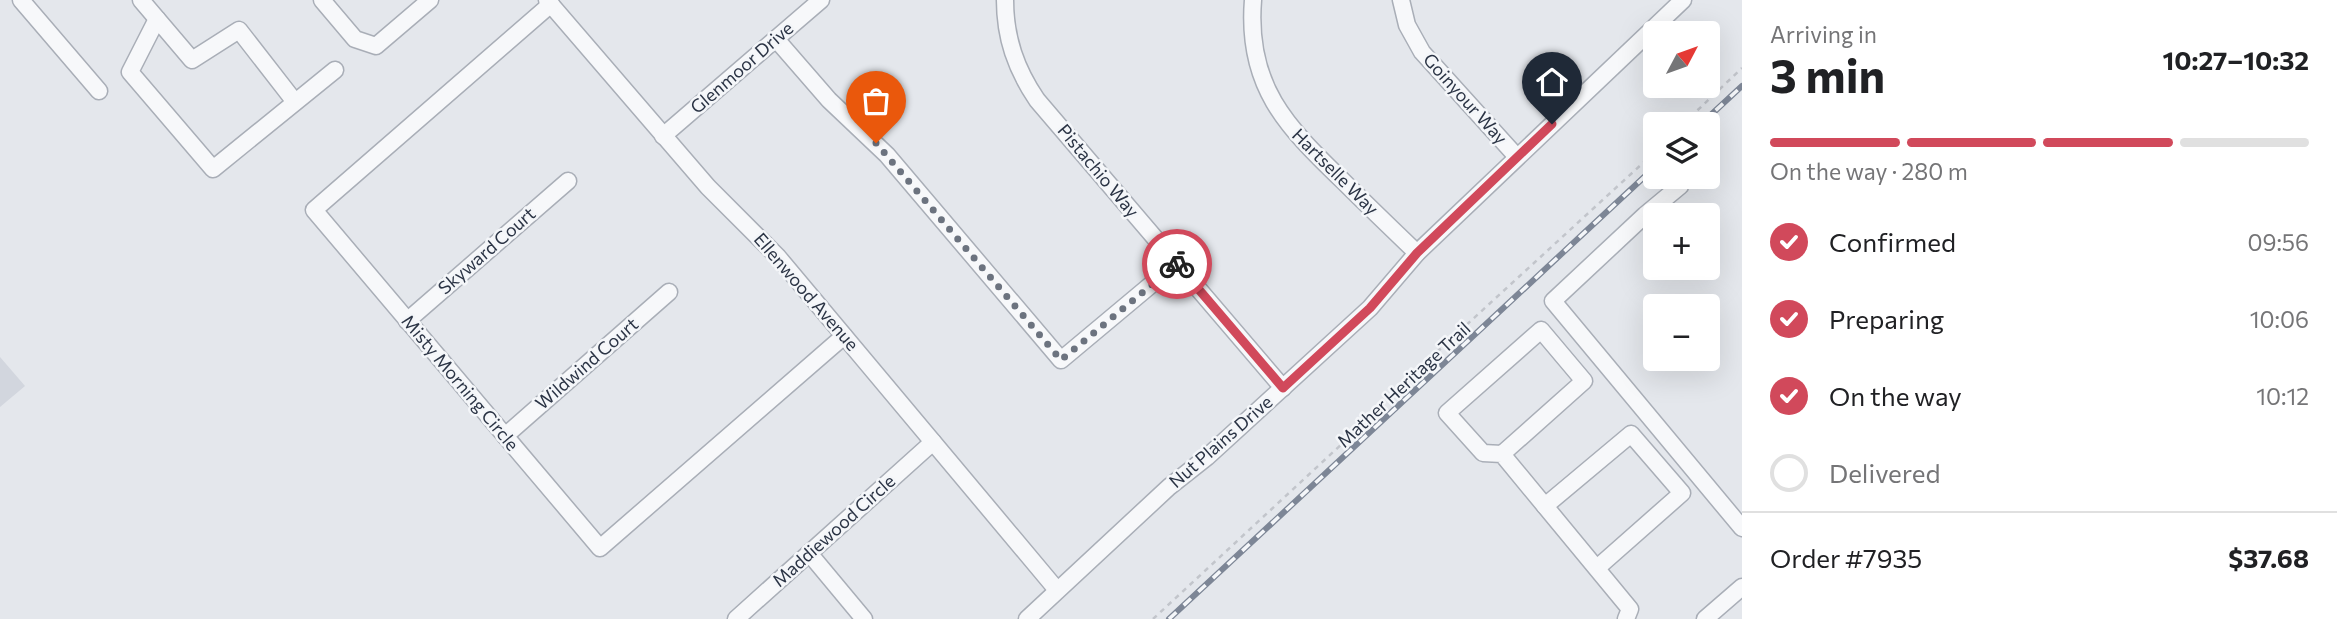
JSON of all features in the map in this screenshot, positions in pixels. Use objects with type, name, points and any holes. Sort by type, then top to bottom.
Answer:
[{"type":"street","points":[[21,0],[99,91]]},
{"type":"street","points":[[141,0],[192,60],[239,30],[295,102]]},
{"type":"street","points":[[322,0],[355,39],[376,46],[428,1]]},
{"type":"street","name":"Glenmoor Drive","points":[[663,136],[821,0]]},
{"type":"street","name":"Pistachio Way","points":[[1004,0],[1009,41],[1026,83],[1046,110],[1283,388]]},
{"type":"street","name":"Hartselle Way","points":[[1253,0],[1252,24],[1256,55],[1280,114],[1299,139],[1417,253]]},
{"type":"street","name":"Goinyour Way","points":[[1401,0],[1407,25],[1422,52],[1517,157]]},
{"type":"street","name":"Nut Plains Drive","points":[[1027,619],[1370,308],[1417,253],[1683,0]]},
{"type":"street","name":"Ellenwood Avenue","points":[[549,2],[708,187],[778,257],[1057,590]]},
{"type":"street","name":"Misty Morning Circle","points":[[549,2],[314,211],[600,548],[844,336]]},
{"type":"street","points":[[157,19],[130,72],[213,169],[335,70]]},
{"type":"street","points":[[776,39],[829,100],[887,155],[1061,360],[1177,263]]},
{"type":"street","name":"Skyward Court","points":[[407,321],[568,181]]},
{"type":"street","points":[[1676,189],[1553,300],[1742,528]]},
{"type":"street","name":"Wildwind Court","points":[[505,436],[669,292]]},
{"type":"street","points":[[1502,454],[1584,381],[1541,330],[1447,413],[1483,453],[1502,454],[1630,609],[1626,619]]},
{"type":"street","points":[[1545,506],[1630,434],[1682,493],[1597,568]]},
{"type":"street","name":"Maddiewood Circle","points":[[736,619],[933,442]]},
{"type":"street","points":[[809,554],[864,619]]},
{"type":"street","points":[[1705,619],[1742,587]]},
{"type":"path","points":[[1696,112],[1742,68]]},
{"type":"path","name":"Mather Heritage Trail","points":[[1153,619],[1643,163]]},
{"type":"shaded area","points":[[0,357],[25,386],[0,407]]},
{"type":"railway","points":[[1714,112],[1742,86]]},
{"type":"railway","points":[[1169,619],[1643,178]]},
{"type":"way so far","points":[[876,143],[1061,360],[1177,264]]},
{"type":"route","points":[[1177,264],[1283,388],[1370,308],[1417,253],[1552,124]]}]
